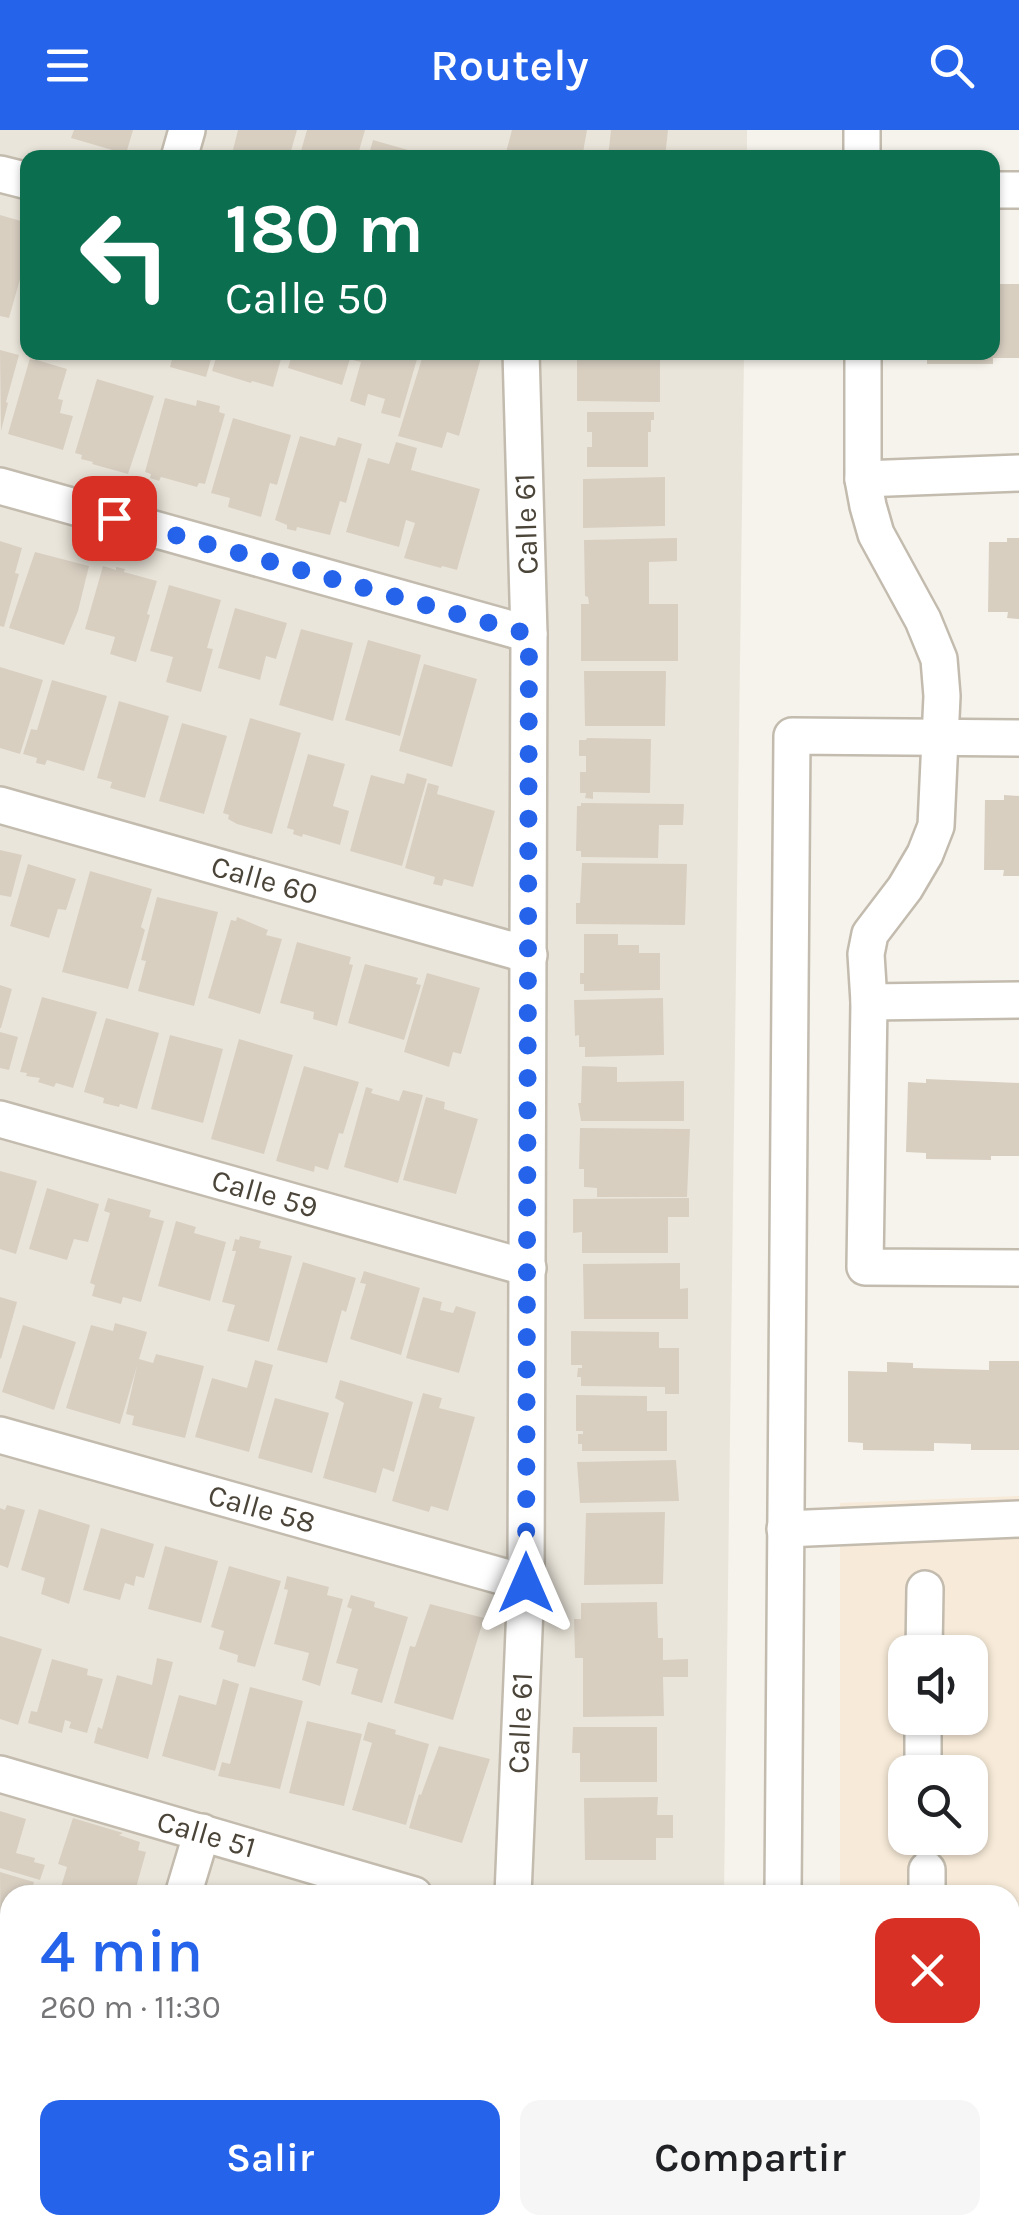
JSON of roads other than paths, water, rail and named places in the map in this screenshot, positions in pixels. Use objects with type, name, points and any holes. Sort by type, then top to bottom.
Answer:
[{"type":"street","name":"Calle 61","points":[[514,1885],[526,1583],[528,1268],[529,634],[521,360]]},
{"type":"street","points":[[863,360],[864,479],[876,534],[924,620],[939,659],[942,696],[936,826],[926,854],[906,888],[870,934],[866,954],[869,1002],[864,1267],[1019,1268]]},
{"type":"street","points":[[864,479],[1019,473]]},
{"type":"street","points":[[0,486],[529,634]]},
{"type":"street","points":[[783,1885],[792,736],[1019,738]]},
{"type":"street","name":"Calle 60","points":[[0,806],[529,955]]},
{"type":"street","points":[[869,1002],[1019,1000]]},
{"type":"street","name":"Calle 59","points":[[0,1119],[528,1268]]},
{"type":"street","name":"Calle 58","points":[[0,1436],[526,1583]]},
{"type":"street","points":[[786,1529],[1019,1519]]},
{"type":"street","points":[[924,1635],[925,1589]]},
{"type":"street","name":"Calle 51","points":[[0,1774],[380,1885]]},
{"type":"street","points":[[187,1885],[202,1832]]}]
